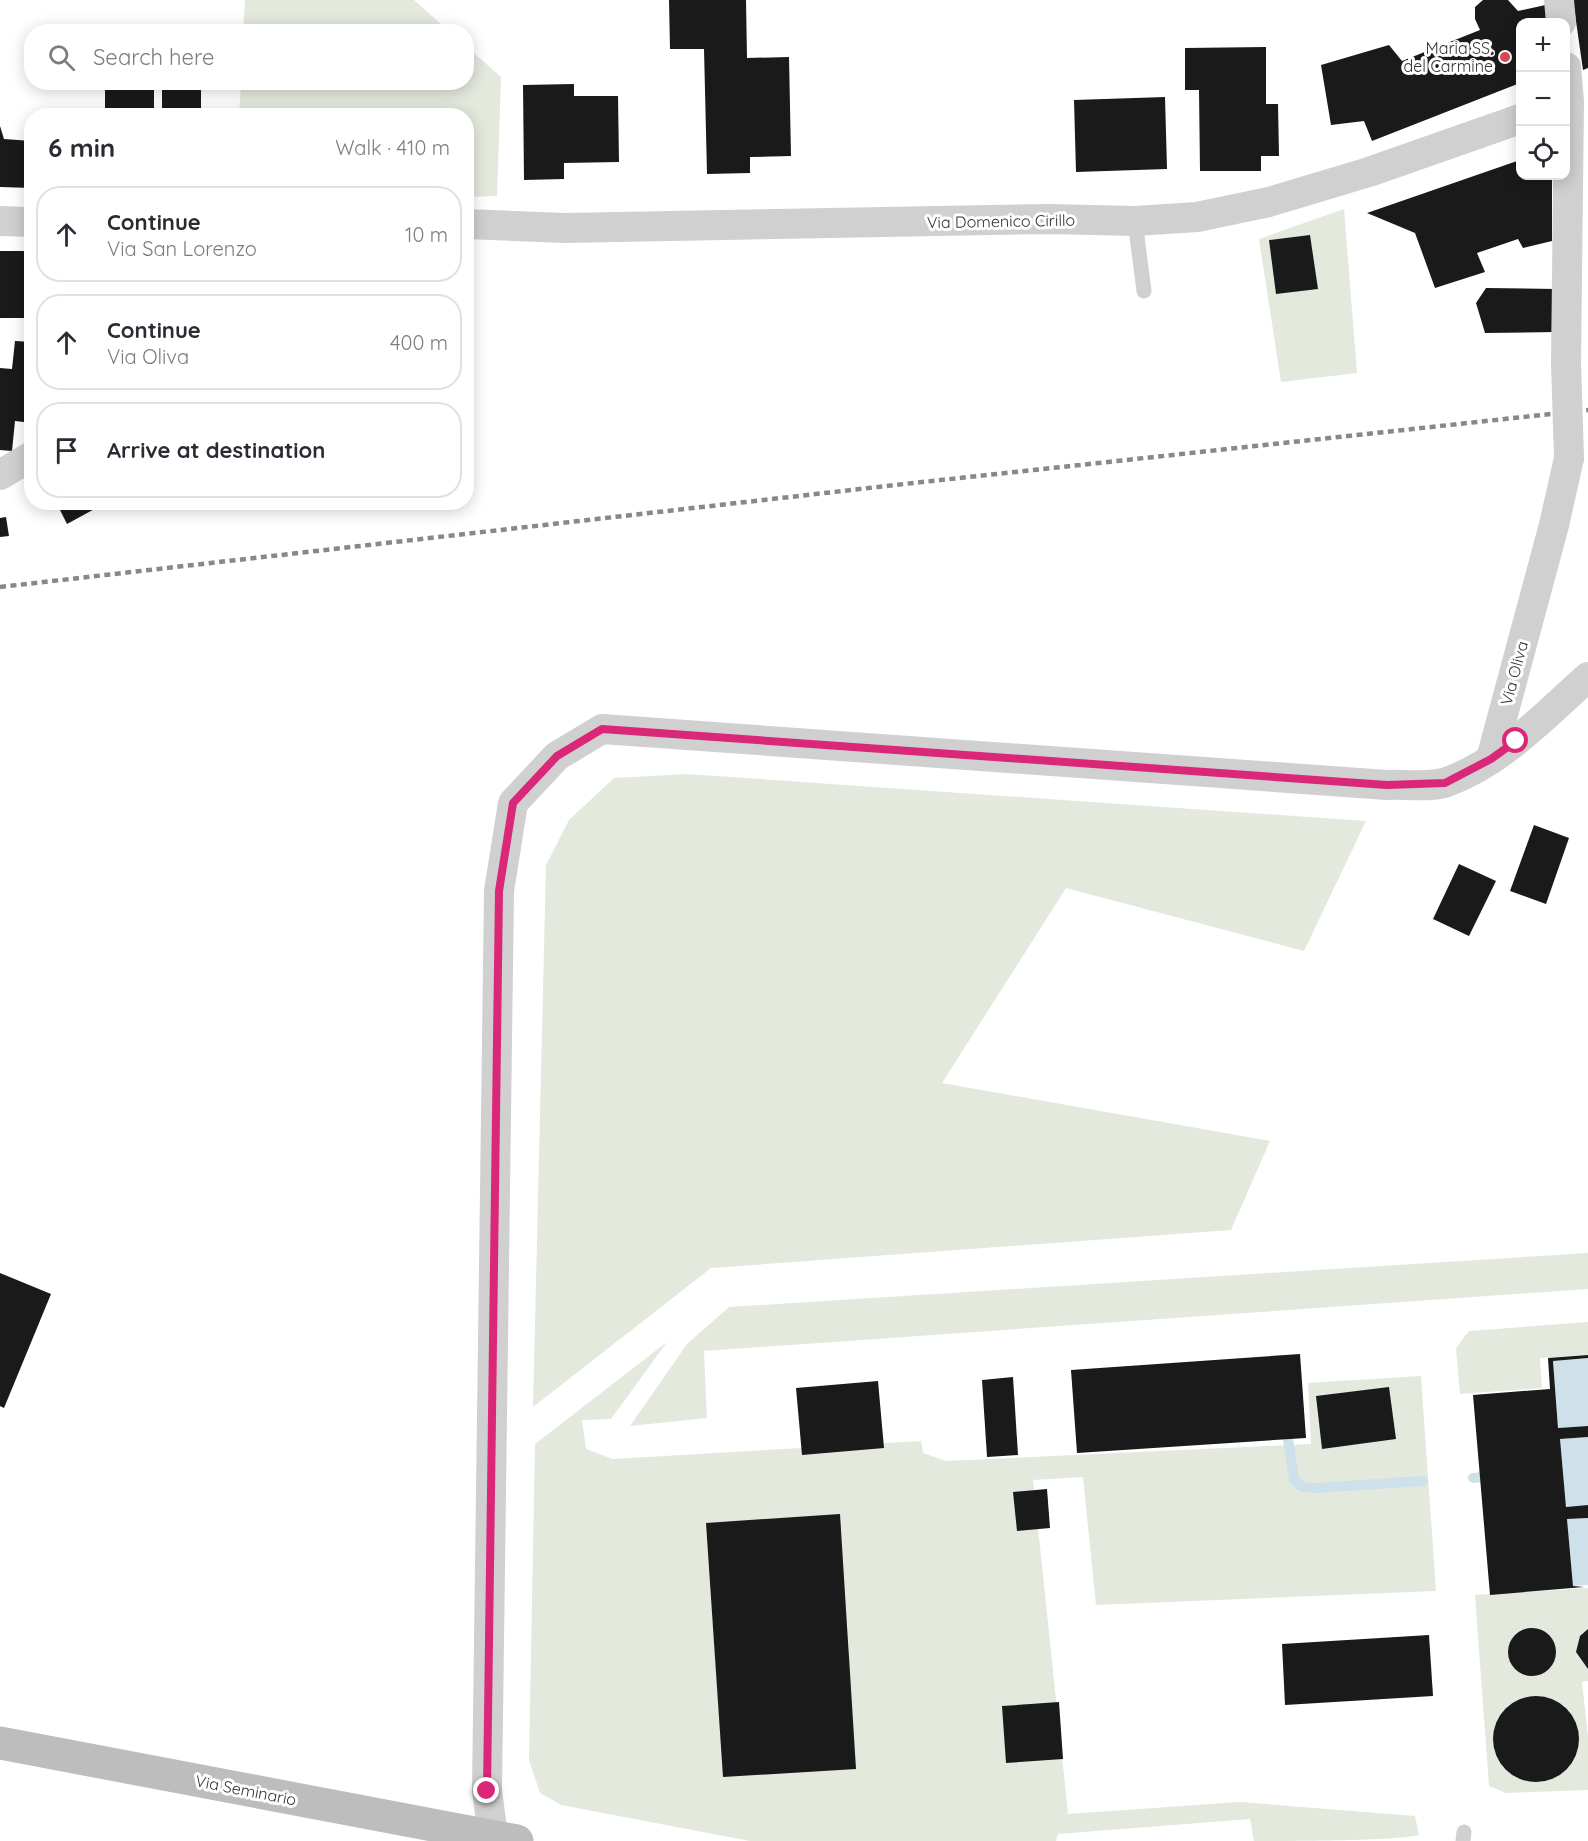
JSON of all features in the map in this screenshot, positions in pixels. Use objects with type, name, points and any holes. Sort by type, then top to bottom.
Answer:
[{"type":"main road","name":"Via Seminario","points":[[0,1743],[505,1838]]},
{"type":"street","points":[[1559,0],[1561,18]]},
{"type":"street","name":"Via Oliva","points":[[1491,759],[1554,525],[1569,458],[1566,363],[1574,99],[1567,72]]},
{"type":"street","name":"Via Domenico Cirillo","points":[[474,224],[564,228],[1049,219],[1135,221],[1197,217],[1269,202],[1369,172],[1516,121]]},
{"type":"street","points":[[0,221],[24,222]]},
{"type":"street","points":[[0,475],[24,461]]},
{"type":"street","points":[[505,1838],[487,1791],[499,891],[513,803],[557,756],[602,729],[1387,785],[1445,783],[1491,759],[1516,741],[1588,677]]},
{"type":"lane","points":[[1135,221],[1144,291]]},
{"type":"shaded area","points":[[245,0],[414,0],[441,24],[243,24]]},
{"type":"shaded area","points":[[474,53],[501,77],[497,196],[474,197],[474,108],[239,108],[241,90],[474,90]]},
{"type":"shaded area","points":[[1344,209],[1357,373],[1281,382],[1259,239]]},
{"type":"shaded area","points":[[687,774],[1366,821],[1304,951],[1066,888],[942,1083],[1270,1141],[1231,1230],[711,1268],[533,1407],[546,865],[569,820],[614,778]]},
{"type":"shaded area","points":[[1588,1253],[1588,1289],[704,1351],[707,1418],[630,1426],[687,1344],[729,1307]]},
{"type":"shaded area","points":[[1588,1322],[1588,1355],[1540,1358],[1542,1388],[1460,1394],[1456,1348],[1469,1331]]},
{"type":"shaded area","points":[[667,1342],[611,1419],[582,1420],[586,1449],[613,1459],[921,1441],[923,1453],[946,1461],[1311,1444],[1308,1383],[1421,1376],[1436,1591],[1096,1605],[1083,1477],[1033,1480],[1068,1814],[1240,1802],[1415,1816],[1419,1835],[1365,1840],[1254,1841],[1250,1819],[1058,1834],[1056,1841],[750,1841],[561,1805],[540,1793],[529,1760],[535,1444]]},
{"type":"shaded area","points":[[1588,1358],[1588,1426],[1558,1428],[1553,1361]]},
{"type":"shaded area","points":[[1588,1437],[1588,1505],[1566,1507],[1560,1439]]},
{"type":"shaded area","points":[[1588,1518],[1588,1585],[1573,1586],[1567,1519]]},
{"type":"shaded area","points":[[1588,1588],[1588,1681],[1582,1682],[1588,1737],[1588,1790],[1506,1793],[1489,1786],[1475,1595]]},
{"type":"building","points":[[669,0],[746,0],[747,58],[789,57],[791,156],[750,157],[750,173],[707,174],[704,49],[670,49]]},
{"type":"building","points":[[1483,0],[1508,0],[1518,11],[1550,4],[1551,18],[1516,18],[1516,85],[1372,141],[1364,121],[1331,125],[1321,65],[1389,45],[1402,61],[1480,30],[1475,19],[1475,7]]},
{"type":"building","points":[[1573,0],[1588,0],[1588,68],[1583,70]]},
{"type":"building","points":[[1266,47],[1266,104],[1278,104],[1279,156],[1261,156],[1261,171],[1200,171],[1199,90],[1185,90],[1185,48]]},
{"type":"building","points":[[574,84],[574,96],[618,96],[619,162],[564,163],[564,179],[524,180],[523,85]]},
{"type":"building","points":[[105,90],[154,90],[154,108],[105,108]]},
{"type":"building","points":[[162,90],[201,90],[201,108],[162,108]]},
{"type":"building","points":[[1165,97],[1167,169],[1076,172],[1074,100]]},
{"type":"building","points":[[0,126],[4,139],[24,140],[24,188],[0,187]]},
{"type":"building","points":[[1516,161],[1516,180],[1552,180],[1552,241],[1523,248],[1518,239],[1477,253],[1485,272],[1435,288],[1415,233],[1367,213]]},
{"type":"building","points":[[1310,235],[1318,289],[1276,294],[1269,240]]},
{"type":"building","points":[[0,251],[24,251],[24,318],[0,318]]},
{"type":"building","points":[[1486,288],[1556,289],[1556,332],[1485,333],[1476,303]]},
{"type":"building","points":[[15,341],[24,342],[24,422],[15,421],[12,451],[0,450],[0,368],[12,369]]},
{"type":"building","points":[[60,510],[93,510],[67,524]]},
{"type":"building","points":[[6,517],[9,536],[0,537],[0,518]]},
{"type":"building","points":[[1534,825],[1569,838],[1546,904],[1510,891]]},
{"type":"building","points":[[1459,864],[1496,881],[1469,936],[1433,919]]},
{"type":"building","points":[[0,1273],[51,1294],[4,1408],[0,1406]]},
{"type":"building","points":[[1300,1354],[1306,1438],[1077,1453],[1071,1370]]},
{"type":"building","points":[[1588,1355],[1588,1358],[1553,1361],[1558,1428],[1588,1426],[1588,1437],[1560,1439],[1566,1507],[1588,1505],[1588,1518],[1567,1519],[1573,1586],[1584,1587],[1490,1595],[1473,1395],[1550,1389],[1548,1358]]},
{"type":"building","points":[[1013,1377],[1018,1455],[987,1457],[982,1380]]},
{"type":"building","points":[[878,1381],[884,1448],[802,1455],[796,1388]]},
{"type":"building","points":[[1389,1387],[1396,1439],[1322,1449],[1316,1396]]},
{"type":"building","points":[[1047,1489],[1050,1528],[1017,1531],[1013,1492]]},
{"type":"building","points":[[840,1514],[856,1769],[723,1777],[706,1523]]},
{"type":"building","points":[[1527,1628],[1537,1628],[1549,1635],[1556,1647],[1556,1657],[1549,1669],[1537,1676],[1527,1676],[1512,1665],[1508,1657],[1508,1647],[1519,1632]]},
{"type":"building","points":[[1588,1629],[1588,1669],[1576,1652],[1580,1636]]},
{"type":"building","points":[[1429,1635],[1433,1696],[1285,1705],[1282,1644]]},
{"type":"building","points":[[1536,1696],[1553,1699],[1567,1708],[1576,1722],[1579,1739],[1576,1756],[1567,1770],[1553,1779],[1536,1782],[1519,1779],[1505,1770],[1496,1756],[1493,1739],[1496,1722],[1505,1708],[1519,1699]]},
{"type":"building","points":[[1059,1702],[1063,1759],[1006,1763],[1002,1706]]},
{"type":"waterway","points":[[1288,1439],[1294,1480],[1302,1487],[1423,1481]]},
{"type":"waterway","points":[[1473,1478],[1493,1476]]},
{"type":"railway","points":[[0,587],[895,485],[1588,410]]},
{"type":"place","name":"Maria SS. del Carmine","points":[[1505,57]]},
{"type":"route","points":[[487,1791],[499,891],[513,803],[557,756],[602,729],[1387,785],[1445,783],[1491,759],[1516,741]]}]
